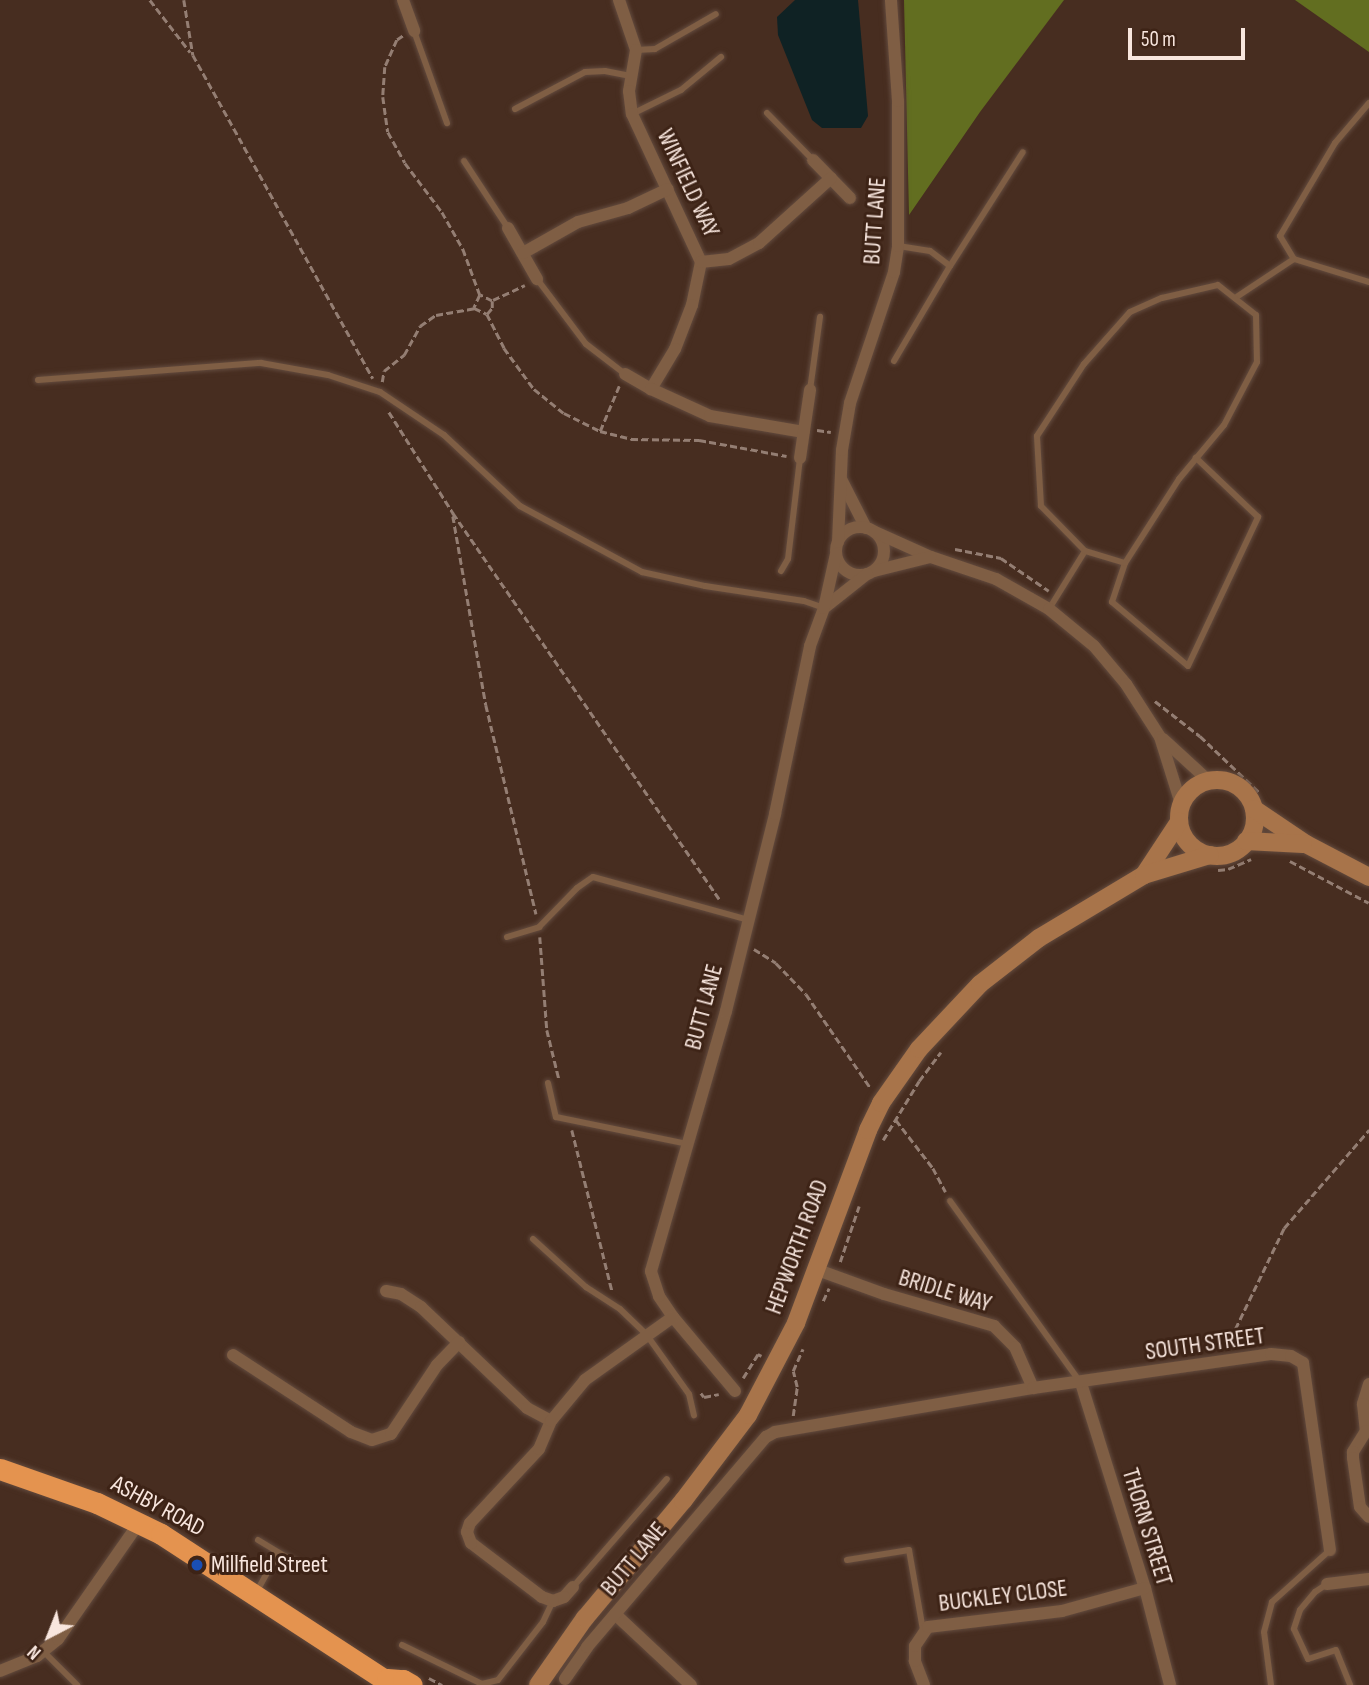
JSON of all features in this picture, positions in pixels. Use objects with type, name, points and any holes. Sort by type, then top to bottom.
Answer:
[{"type":"highway","name":"ASHBY ROAD","points":[[0,1469],[97,1503],[139,1523],[390,1682],[416,1679]]},
{"type":"street","name":"WINFIELD WAY","points":[[619,0],[636,50],[629,91],[632,114],[701,262],[699,283],[684,327],[651,389]]},
{"type":"street","name":"BUTT LANE","points":[[735,1391],[673,1317],[659,1296],[651,1271],[749,920],[775,814],[810,646],[824,608],[837,548],[842,450],[850,403],[894,272],[898,246],[898,102],[891,0]]},
{"type":"street","points":[[405,1],[414,31]]},
{"type":"street","points":[[813,160],[850,198]]},
{"type":"street","points":[[701,262],[729,259],[759,243],[831,178]]},
{"type":"street","points":[[523,253],[578,222],[628,208],[668,189]]},
{"type":"street","points":[[508,228],[537,279]]},
{"type":"street","points":[[625,374],[710,416],[804,430]]},
{"type":"street","points":[[800,458],[810,390]]},
{"type":"street","points":[[824,608],[871,572],[884,556],[884,547],[841,479]]},
{"type":"street","points":[[931,557],[871,572],[847,571],[837,548],[850,530],[871,530],[931,557],[996,579],[1049,609],[1109,663],[1160,737],[1209,781]]},
{"type":"street","points":[[1160,737],[1186,840],[1212,863],[1230,853],[1306,844]]},
{"type":"street","points":[[1180,813],[1192,789],[1209,781],[1232,783],[1306,844],[1369,877]]},
{"type":"street","points":[[1251,849],[1257,802]]},
{"type":"street","name":"HEPWORTH ROAD","points":[[1144,875],[1180,813]]},
{"type":"street","name":"HEPWORTH ROAD","points":[[538,1685],[585,1618],[683,1501],[748,1415],[796,1323],[858,1154],[881,1103],[919,1049],[980,984],[1038,938],[1144,875],[1212,863]]},
{"type":"street","name":"BRIDLE WAY","points":[[816,1269],[884,1294],[994,1326],[1015,1347],[1033,1388]]},
{"type":"street","points":[[386,1291],[401,1294],[421,1307],[527,1408],[551,1421]]},
{"type":"street","points":[[573,1587],[564,1597],[552,1601],[471,1543],[467,1532],[470,1523],[539,1449],[551,1421],[585,1380],[673,1317]]},
{"type":"street","points":[[233,1356],[351,1432],[372,1440],[391,1434],[437,1365],[459,1342]]},
{"type":"street","name":"SOUTH STREET","points":[[765,1437],[775,1432],[1033,1388],[1271,1354],[1291,1356],[1303,1363],[1330,1550]]},
{"type":"street","name":"THORN STREET","points":[[1081,1383],[1145,1588],[1170,1685]]},
{"type":"street","points":[[1369,1384],[1363,1393],[1366,1431],[1353,1452],[1353,1458],[1360,1507],[1369,1517]]},
{"type":"street","name":"BUTT LANE","points":[[565,1679],[615,1614],[765,1437]]},
{"type":"street","points":[[0,1671],[44,1652],[58,1639],[139,1523]]},
{"type":"street","points":[[1327,1584],[1369,1579]]},
{"type":"street","name":"BUCKLEY CLOSE","points":[[924,1685],[915,1661],[915,1646],[928,1627],[1062,1611],[1145,1588]]},
{"type":"street","points":[[615,1614],[691,1685]]},
{"type":"lane","points":[[636,50],[655,50],[716,14]]},
{"type":"lane","points":[[414,31],[447,123]]},
{"type":"lane","points":[[632,114],[681,90],[721,57]]},
{"type":"lane","points":[[515,108],[585,72],[605,71],[631,76]]},
{"type":"lane","points":[[1369,103],[1335,143],[1280,236],[1294,259],[1369,282]]},
{"type":"lane","points":[[767,113],[813,160]]},
{"type":"lane","points":[[894,360],[1023,152]]},
{"type":"lane","points":[[464,162],[508,228]]},
{"type":"lane","points":[[898,246],[930,251],[950,266]]},
{"type":"lane","points":[[1235,298],[1294,259]]},
{"type":"lane","points":[[537,279],[586,344],[625,374]]},
{"type":"lane","points":[[1125,563],[1085,551],[1041,506],[1037,436],[1084,363],[1130,312],[1162,298],[1218,285],[1256,314],[1257,362],[1224,425],[1196,458],[1179,479],[1125,563],[1112,602],[1188,666],[1258,517],[1196,458]]},
{"type":"lane","points":[[810,390],[820,317]]},
{"type":"lane","points":[[38,380],[261,363],[328,375],[380,392],[443,435],[520,506],[642,572],[705,586],[804,601],[824,608]]},
{"type":"lane","points":[[781,571],[788,559],[800,458]]},
{"type":"lane","points":[[1049,609],[1085,551]]},
{"type":"lane","points":[[507,937],[539,927],[577,888],[593,877],[749,920]]},
{"type":"lane","points":[[548,1083],[556,1117],[688,1144]]},
{"type":"lane","points":[[950,1201],[1081,1383]]},
{"type":"lane","points":[[533,1239],[586,1287],[620,1309],[646,1334],[689,1394],[694,1415]]},
{"type":"lane","points":[[573,1587],[667,1479]]},
{"type":"lane","points":[[257,1540],[298,1564]]},
{"type":"lane","points":[[847,1560],[909,1550],[923,1632]]},
{"type":"lane","name":"SOUTH STREET","points":[[1272,1685],[1264,1632],[1272,1602],[1330,1550]]},
{"type":"lane","points":[[255,1594],[278,1553]]},
{"type":"lane","points":[[1327,1584],[1315,1592],[1300,1610],[1294,1629],[1308,1659],[1336,1650],[1350,1685]]},
{"type":"lane","points":[[402,1645],[482,1684],[498,1680],[543,1622],[552,1601]]},
{"type":"lane","points":[[44,1652],[77,1685]]},
{"type":"path","points":[[150,0],[192,55],[387,408],[453,513],[729,914]]},
{"type":"path","points":[[184,0],[192,55]]},
{"type":"path","points":[[414,31],[397,40],[385,67],[383,97],[388,132],[405,163],[442,212],[458,240],[480,295],[492,301]]},
{"type":"path","points":[[492,301],[537,279]]},
{"type":"path","points":[[474,308],[480,295]]},
{"type":"path","points":[[487,314],[492,308],[492,301]]},
{"type":"path","points":[[380,392],[384,370],[404,355],[420,326],[436,315],[474,308],[487,314],[503,348],[534,389],[564,413],[600,431],[631,439],[699,440],[800,458]]},
{"type":"path","points":[[600,431],[607,408],[625,374]]},
{"type":"path","points":[[804,430],[834,432],[834,435]]},
{"type":"path","points":[[453,513],[486,705],[539,927],[547,1030],[559,1081]]},
{"type":"path","points":[[951,548],[1001,558],[1043,587]]},
{"type":"path","points":[[1148,694],[1200,736],[1257,802]]},
{"type":"path","points":[[1212,863],[1228,869],[1251,849]]},
{"type":"path","points":[[1283,857],[1369,903]]},
{"type":"path","points":[[749,920],[752,947],[776,963],[806,994],[881,1103],[933,1168],[950,1201]]},
{"type":"path","points":[[881,1146],[895,1118],[946,1045]]},
{"type":"path","points":[[569,1120],[610,1288],[618,1296]]},
{"type":"path","points":[[1219,1363],[1284,1228],[1369,1129]]},
{"type":"path","points":[[844,1254],[861,1200]]},
{"type":"path","points":[[819,1310],[825,1298]]},
{"type":"path","points":[[790,1426],[797,1387],[793,1371],[804,1347]]},
{"type":"path","points":[[696,1388],[704,1397],[735,1391],[758,1354]]},
{"type":"path","points":[[416,1679],[442,1685]]},
{"type":"green space","points":[[904,0],[1064,0],[980,112],[909,215]]},
{"type":"green space","points":[[1295,0],[1369,0],[1369,52]]},
{"type":"water","points":[[795,0],[858,0],[868,116],[861,128],[822,128],[812,120],[778,35],[777,17]]},
{"type":"place","name":"Millfield Street","points":[[197,1565]]}]
